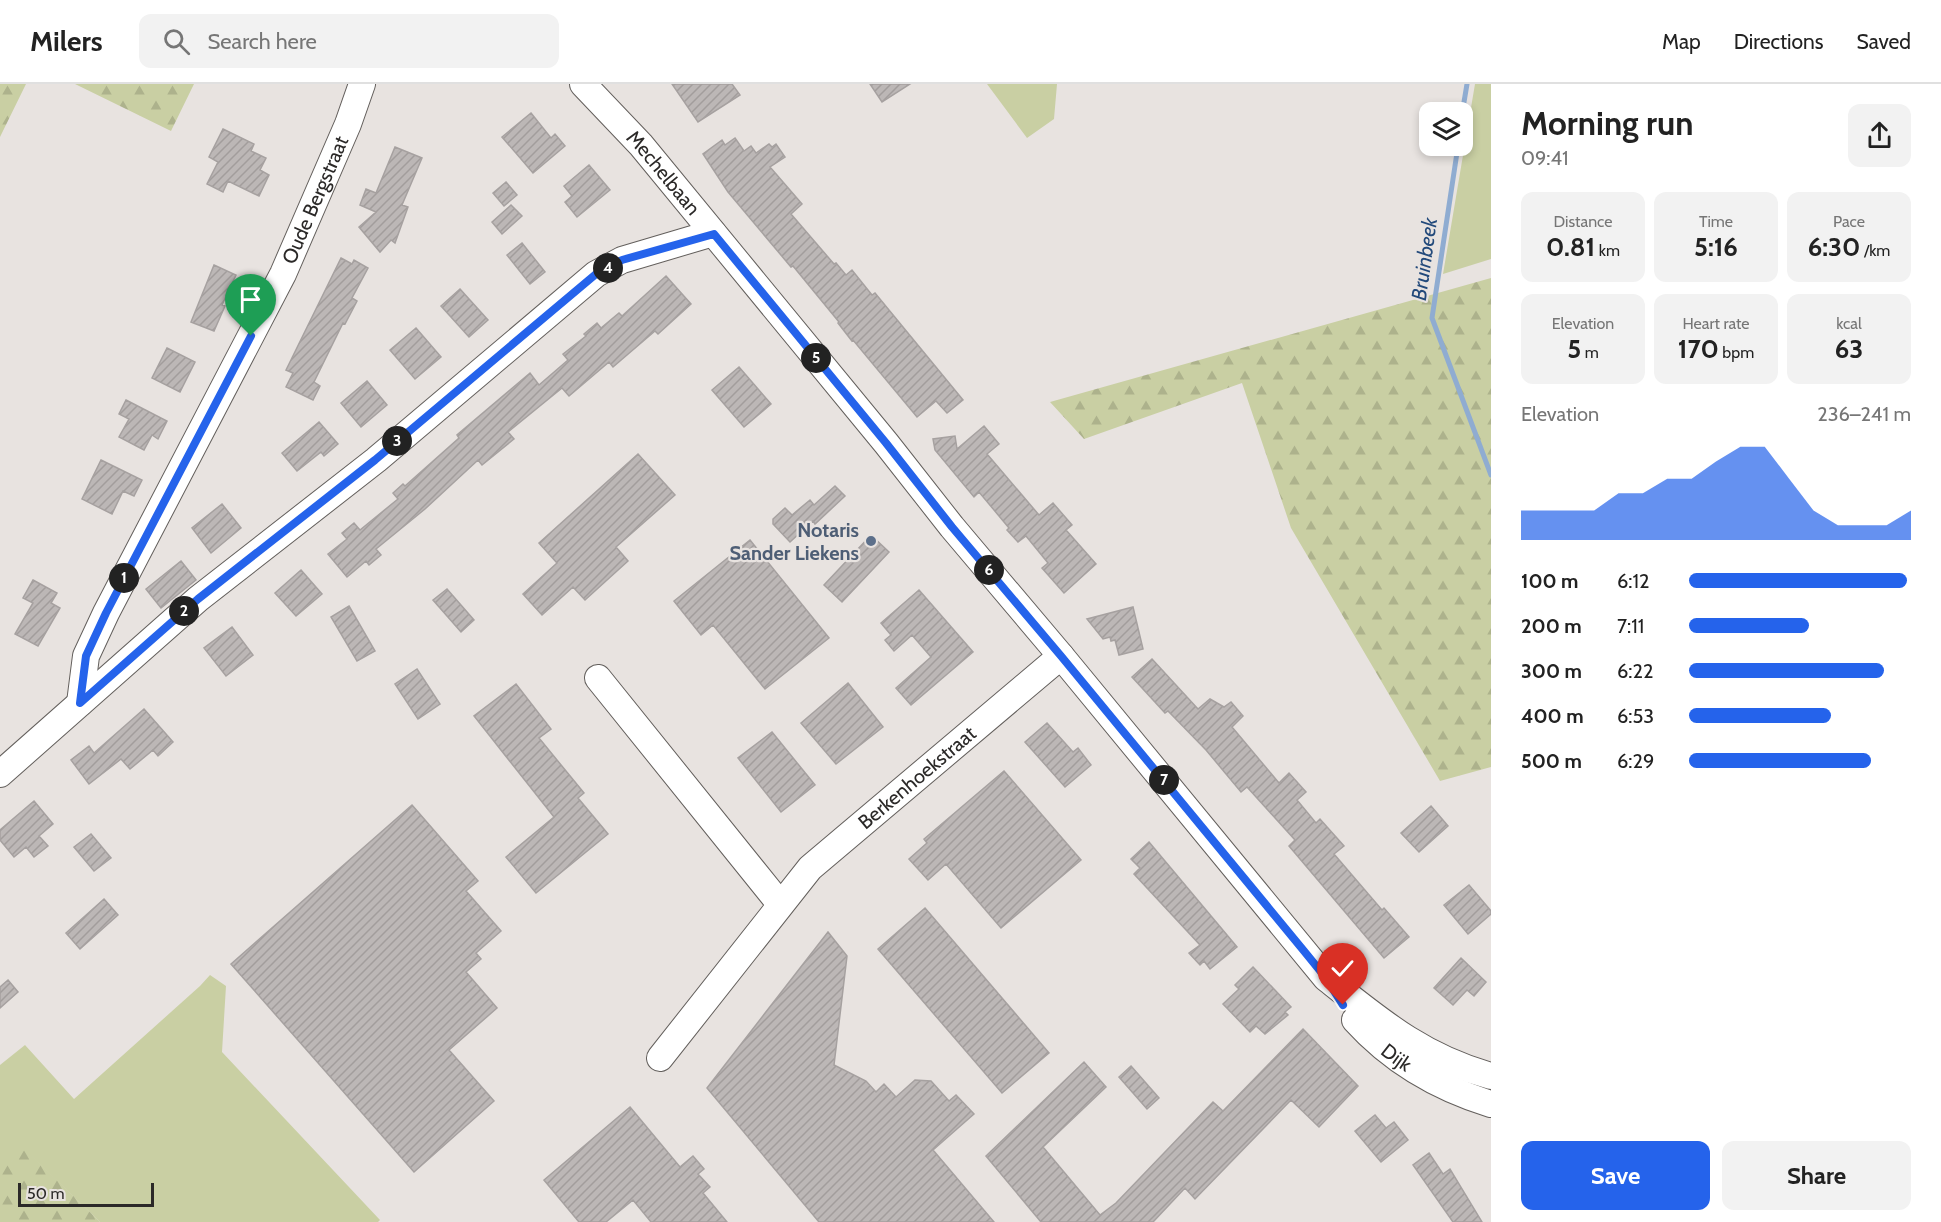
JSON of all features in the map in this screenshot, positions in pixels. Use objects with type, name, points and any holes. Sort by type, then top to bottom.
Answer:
[{"type":"street","name":"Oude Bergstraat","points":[[80,703],[86,656],[106,613],[283,274],[348,124],[362,84]]},
{"type":"street","name":"Mechelbaan","points":[[583,84],[641,145],[886,443],[952,527],[1326,978],[1363,1009],[1407,1040],[1452,1063],[1491,1076]]},
{"type":"street","points":[[0,774],[198,599],[375,460],[596,274],[622,260],[714,234]]},
{"type":"street","name":"Berkenhoekstraat","points":[[660,1058],[810,868],[1061,656]]},
{"type":"street","points":[[598,678],[780,904]]},
{"type":"street","name":"Dijk","points":[[1326,978],[1343,1005],[1359,1023],[1404,1063],[1442,1085],[1491,1104]]},
{"type":"green space","points":[[0,84],[26,84],[0,137]]},
{"type":"green space","points":[[75,84],[194,84],[171,131]]},
{"type":"green space","points":[[987,84],[1057,84],[1054,119],[1027,138]]},
{"type":"green space","points":[[1475,84],[1491,84],[1491,259],[1443,274],[1463,156],[1473,156],[1472,102]]},
{"type":"green space","points":[[1491,278],[1491,767],[1440,781],[1291,528],[1242,383],[1084,439],[1050,402]]},
{"type":"green space","points":[[210,975],[226,986],[222,1052],[380,1220],[378,1222],[100,1222],[25,1150],[0,1172],[0,1065],[25,1045],[74,1099]]},
{"type":"green space","points":[[25,1149],[100,1222],[0,1222],[0,1171]]},
{"type":"building","points":[[672,84],[732,84],[740,95],[698,122]]},
{"type":"building","points":[[870,84],[910,84],[882,102]]},
{"type":"building","points":[[531,113],[551,138],[555,134],[565,146],[533,173],[502,137]]},
{"type":"building","points":[[223,129],[254,144],[251,151],[266,158],[260,170],[269,175],[259,196],[228,181],[223,192],[207,184],[218,162],[209,157]]},
{"type":"building","points":[[735,138],[744,151],[751,146],[756,153],[769,144],[772,147],[776,144],[785,157],[770,167],[802,204],[791,214],[834,264],[836,263],[846,275],[852,270],[872,295],[875,293],[963,400],[947,413],[936,401],[917,417],[852,341],[793,266],[791,267],[728,192],[703,154],[722,140],[725,145]]},
{"type":"building","points":[[395,147],[422,158],[402,205],[408,207],[395,243],[391,240],[380,252],[359,227],[376,212],[360,205],[366,189],[376,193]]},
{"type":"building","points":[[589,165],[610,190],[577,217],[565,202],[572,196],[564,186]]},
{"type":"building","points":[[506,182],[517,195],[504,206],[493,193]]},
{"type":"building","points":[[511,205],[522,216],[502,234],[492,222]]},
{"type":"building","points":[[522,243],[545,272],[530,284],[507,255]]},
{"type":"building","points":[[341,258],[352,264],[354,260],[368,268],[352,298],[357,301],[345,324],[343,323],[314,382],[320,386],[313,400],[286,387],[293,373],[286,370]]},
{"type":"building","points":[[214,265],[236,275],[222,305],[225,306],[214,331],[191,322]]},
{"type":"building","points":[[666,276],[691,304],[658,334],[655,331],[613,367],[609,362],[569,396],[562,388],[508,432],[514,439],[482,465],[478,460],[425,509],[376,549],[381,555],[369,565],[366,561],[347,577],[328,554],[347,539],[342,533],[354,523],[360,530],[398,499],[393,493],[403,484],[405,486],[459,438],[457,435],[530,373],[539,385],[568,360],[563,354],[586,336],[584,334],[597,323],[601,328],[619,313],[622,316]]},
{"type":"building","points":[[460,289],[488,320],[469,337],[441,306]]},
{"type":"building","points":[[416,328],[441,357],[415,379],[390,350]]},
{"type":"building","points":[[167,348],[195,362],[180,392],[152,378]]},
{"type":"building","points":[[739,367],[771,404],[744,427],[712,390]]},
{"type":"building","points":[[367,381],[387,405],[361,427],[341,403]]},
{"type":"building","points":[[126,400],[167,421],[158,439],[152,435],[144,450],[119,437],[129,419],[119,414]]},
{"type":"building","points":[[319,422],[338,444],[324,456],[321,452],[297,471],[282,453]]},
{"type":"building","points":[[984,426],[999,444],[987,454],[1039,515],[1053,503],[1072,525],[1066,530],[1096,564],[1064,593],[1042,568],[1048,563],[1026,536],[1018,542],[979,492],[974,497],[935,450],[933,439],[955,436],[957,449]]},
{"type":"building","points":[[638,454],[675,495],[616,547],[628,561],[585,600],[573,587],[542,615],[523,594],[557,563],[539,543]]},
{"type":"building","points":[[101,460],[142,480],[134,496],[123,491],[112,514],[82,499]]},
{"type":"building","points":[[835,486],[845,496],[815,524],[813,521],[790,542],[773,524],[773,519],[785,508],[792,515],[810,500],[814,505]]},
{"type":"building","points":[[222,504],[241,528],[211,553],[192,528]]},
{"type":"building","points":[[871,535],[889,552],[842,602],[824,585]]},
{"type":"building","points":[[750,540],[829,638],[765,689],[713,625],[701,635],[674,601]]},
{"type":"building","points":[[181,561],[196,580],[161,608],[146,589]]},
{"type":"building","points":[[301,570],[322,594],[296,616],[275,593]]},
{"type":"building","points":[[33,580],[57,593],[51,603],[60,608],[38,646],[15,634],[33,603],[23,598]]},
{"type":"building","points":[[447,589],[474,620],[461,632],[433,600]]},
{"type":"building","points":[[919,590],[973,652],[911,705],[896,688],[931,657],[912,635],[894,651],[885,640],[891,635],[881,623]]},
{"type":"building","points":[[349,606],[375,651],[357,661],[331,617]]},
{"type":"building","points":[[1133,607],[1143,649],[1119,655],[1115,640],[1111,641],[1110,637],[1103,639],[1087,619]]},
{"type":"building","points":[[232,627],[253,655],[226,676],[204,648]]},
{"type":"building","points":[[1152,659],[1198,709],[1210,699],[1224,707],[1231,702],[1243,716],[1232,727],[1279,783],[1289,773],[1306,792],[1297,800],[1316,823],[1320,819],[1344,846],[1334,854],[1382,910],[1384,908],[1409,937],[1384,958],[1289,846],[1295,840],[1247,787],[1241,792],[1206,750],[1168,711],[1165,713],[1132,677]]},
{"type":"building","points":[[417,669],[440,704],[418,719],[395,684]]},
{"type":"building","points":[[848,683],[883,727],[836,764],[801,723]]},
{"type":"building","points":[[516,684],[551,729],[539,738],[584,793],[578,798],[608,834],[536,893],[506,857],[554,817],[474,716]]},
{"type":"building","points":[[144,709],[173,742],[158,756],[153,750],[130,769],[121,759],[89,784],[71,760],[89,746],[94,753]]},
{"type":"building","points":[[1047,723],[1073,752],[1078,748],[1091,765],[1065,787],[1025,742]]},
{"type":"building","points":[[772,732],[815,785],[781,812],[738,758]]},
{"type":"building","points":[[1004,771],[1081,860],[1001,928],[946,864],[928,880],[909,859],[927,843],[924,839]]},
{"type":"building","points":[[34,801],[53,824],[39,836],[48,846],[34,857],[26,847],[14,857],[0,840],[0,830]]},
{"type":"building","points":[[412,805],[478,881],[466,891],[501,931],[476,953],[481,959],[466,972],[497,1008],[449,1050],[494,1101],[414,1172],[231,964]]},
{"type":"building","points":[[1431,806],[1448,826],[1419,852],[1401,833]]},
{"type":"building","points":[[91,834],[111,858],[94,871],[74,847]]},
{"type":"building","points":[[1149,842],[1237,947],[1210,969],[1204,961],[1200,965],[1189,953],[1200,945],[1134,874],[1140,868],[1131,859]]},
{"type":"building","points":[[1469,885],[1491,911],[1491,914],[1468,934],[1444,905]]},
{"type":"building","points":[[104,899],[118,915],[80,949],[66,933]]},
{"type":"building","points":[[925,908],[1049,1053],[1002,1093],[878,949]]},
{"type":"building","points":[[828,932],[847,956],[834,1065],[866,1081],[876,1092],[884,1084],[896,1097],[915,1080],[931,1081],[949,1101],[956,1095],[974,1114],[933,1150],[994,1222],[819,1222],[707,1088]]},
{"type":"building","points":[[1461,958],[1486,982],[1474,996],[1467,990],[1453,1005],[1434,988]]},
{"type":"building","points":[[1253,967],[1291,1007],[1285,1012],[1288,1015],[1265,1034],[1256,1026],[1250,1032],[1223,1004],[1239,989],[1235,985]]},
{"type":"building","points":[[8,980],[18,992],[0,1008],[0,987]]},
{"type":"building","points":[[1303,1029],[1358,1086],[1319,1127],[1291,1100],[1195,1199],[1185,1188],[1153,1222],[1041,1222],[986,1156],[1084,1062],[1106,1087],[1043,1147],[1100,1215],[1116,1203],[1213,1102],[1223,1111]]},
{"type":"building","points":[[1131,1066],[1159,1098],[1147,1109],[1119,1077]]},
{"type":"building","points":[[630,1107],[680,1167],[693,1156],[704,1169],[698,1174],[710,1187],[703,1193],[727,1222],[651,1222],[633,1200],[606,1222],[579,1222],[544,1180]]},
{"type":"building","points":[[1375,1115],[1386,1128],[1394,1122],[1408,1140],[1381,1162],[1355,1131]]},
{"type":"building","points":[[1429,1153],[1443,1174],[1450,1169],[1482,1222],[1453,1222],[1413,1165]]},
{"type":"waterway","name":"Bruinbeek","points":[[1464,102],[1467,84]]},
{"type":"waterway","name":"Bruinbeek","points":[[1456,156],[1432,318],[1491,475]]},
{"type":"place","name":"Notaris Sander Liekens","points":[[871,541]]},
{"type":"route","points":[[251,336],[106,613],[86,656],[80,703],[198,599],[375,460],[596,274],[622,260],[650,250],[714,234],[952,527],[1304,951],[1326,978],[1343,1005]]}]
